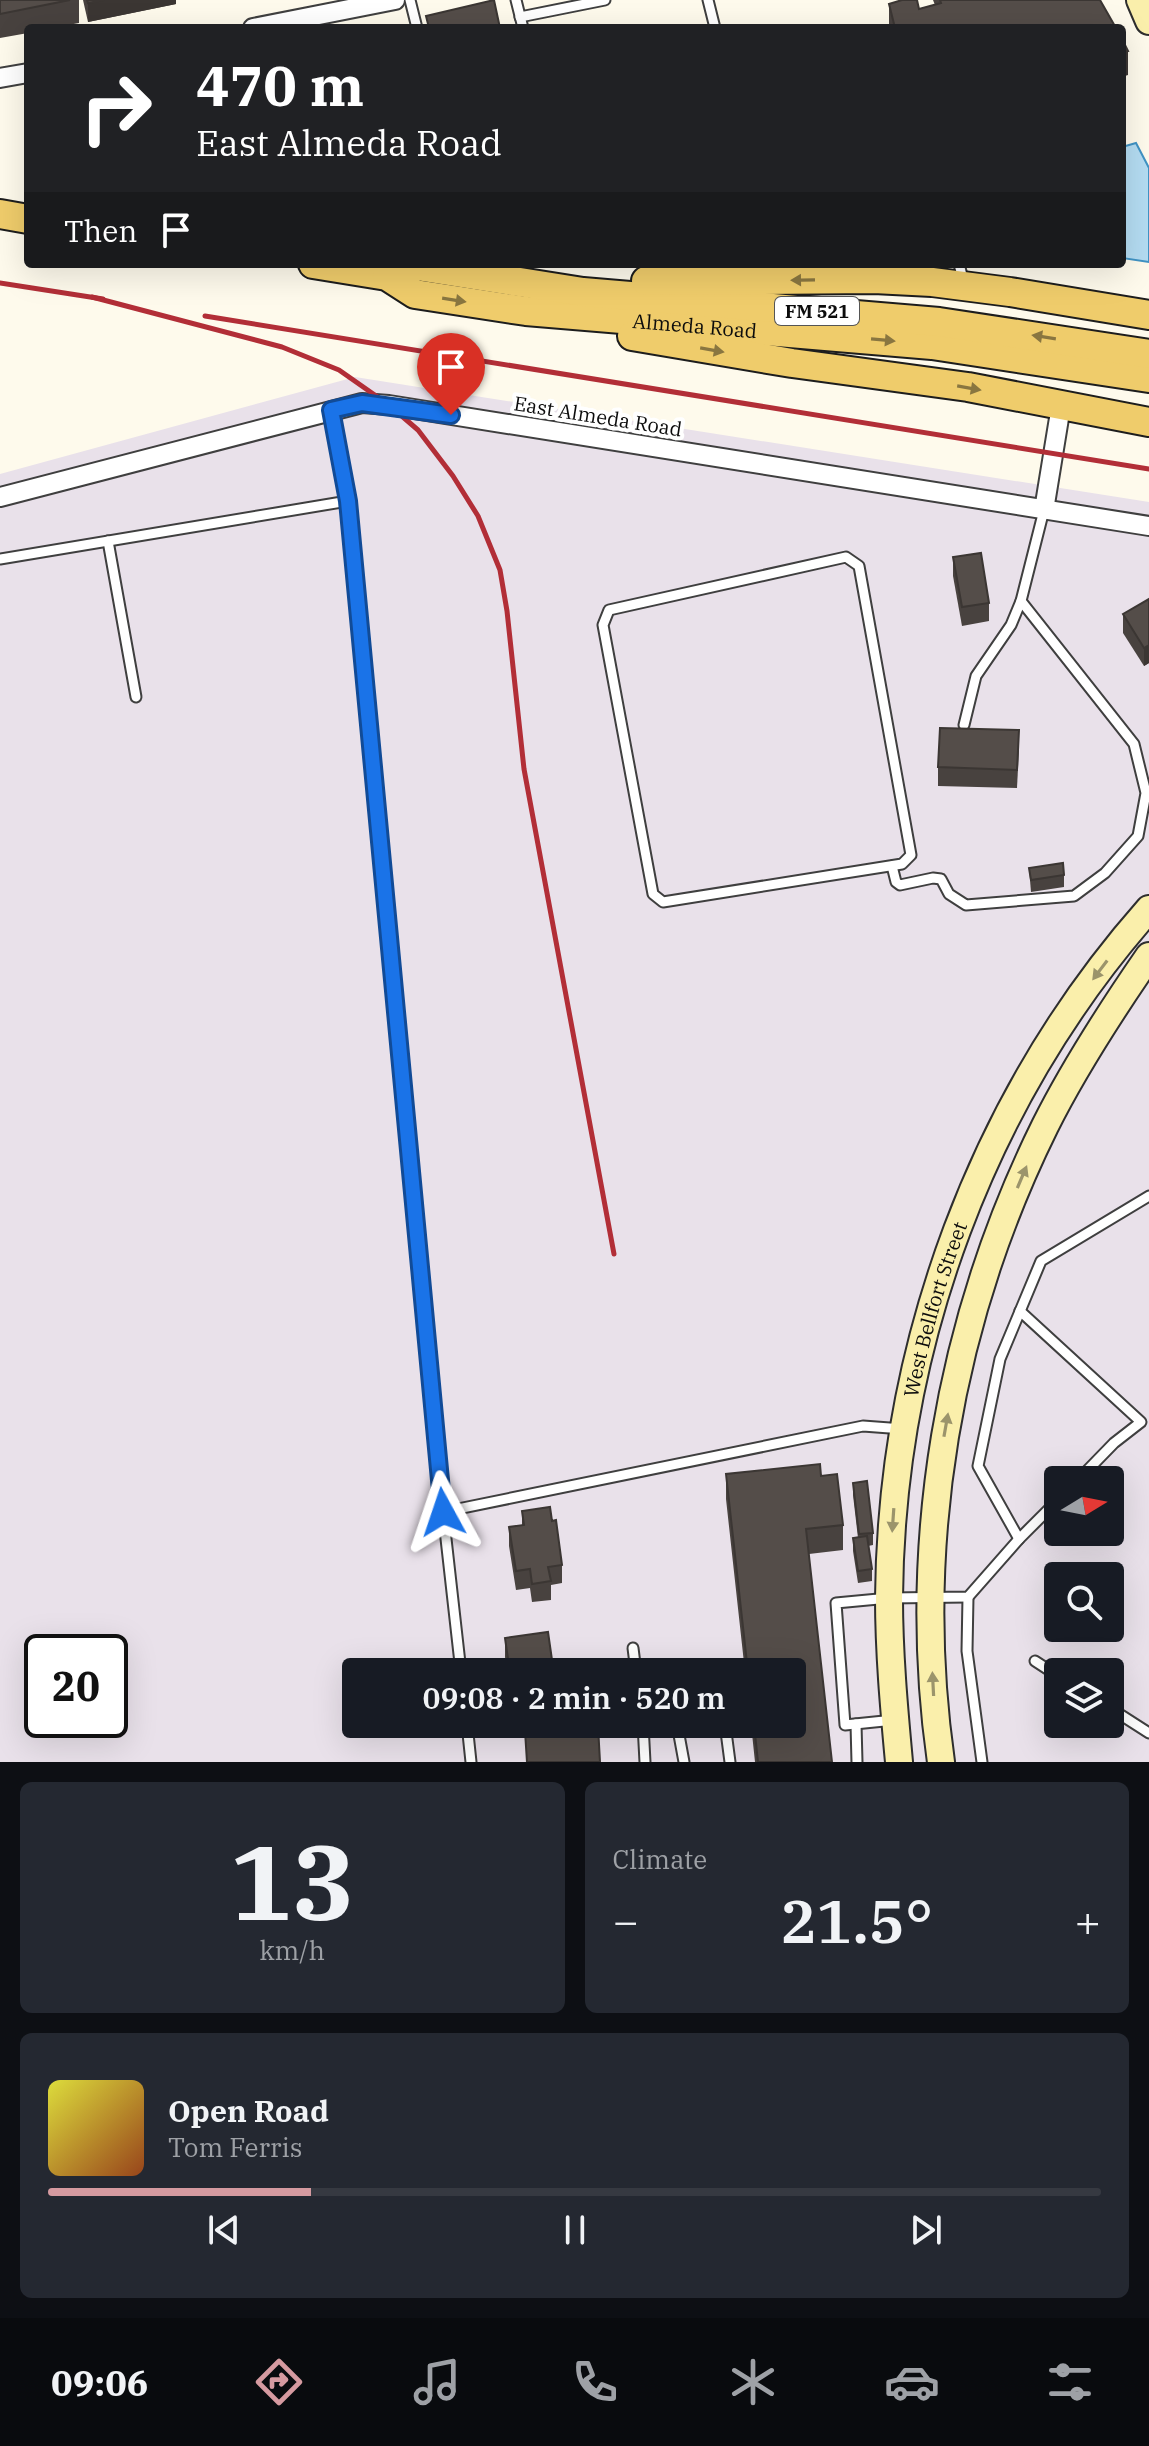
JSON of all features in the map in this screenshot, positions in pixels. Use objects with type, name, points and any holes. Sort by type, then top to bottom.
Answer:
[{"type":"main road","points":[[1140,0],[1149,21]]},
{"type":"main road","points":[[0,214],[24,218]]},
{"type":"main road","name":"Almeda Road","points":[[338,268],[387,276],[415,294],[526,311],[1119,361],[1149,354]]},
{"type":"main road","name":"Almeda Road","points":[[387,276],[411,268]]},
{"type":"main road","name":"Almeda Road","points":[[428,268],[583,292],[925,320],[1119,361],[1149,378]]},
{"type":"main road","points":[[513,283],[680,276],[874,279],[962,275],[1149,315]]},
{"type":"main road","points":[[526,311],[618,334],[792,363],[968,387],[1149,422]]},
{"type":"main road","name":"West Bellfort Street","points":[[899,1762],[889,1598],[893,1516],[911,1389],[933,1302],[983,1163],[1018,1095],[1057,1031],[1117,947],[1149,909]]},
{"type":"main road","name":"West Bellfort Street","points":[[941,1762],[933,1695],[931,1558],[940,1463],[952,1394],[970,1320],[1006,1214],[1045,1126],[1098,1032],[1149,956]]},
{"type":"main road","points":[[901,1457],[940,1463]]},
{"type":"street","points":[[273,24],[395,0]]},
{"type":"street","points":[[0,78],[24,74]]},
{"type":"street","name":"East Almeda Road","points":[[0,497],[362,403],[1149,526]]},
{"type":"street","points":[[1044,510],[1061,406]]},
{"type":"lane","points":[[410,0],[416,24]]},
{"type":"lane","points":[[516,0],[522,24]]},
{"type":"lane","points":[[520,17],[605,0]]},
{"type":"lane","points":[[708,0],[714,24]]},
{"type":"lane","points":[[331,410],[348,501],[459,1658]]},
{"type":"lane","points":[[0,559],[348,501]]},
{"type":"lane","points":[[964,725],[976,676],[1011,625],[1021,601],[1044,510]]},
{"type":"lane","points":[[108,541],[136,697]]},
{"type":"lane","points":[[846,557],[859,566],[911,855],[902,864],[892,866],[663,902],[653,894],[603,625],[609,610],[846,557]]},
{"type":"lane","points":[[892,866],[896,882],[900,885],[941,879],[949,894],[966,905],[1074,896],[1105,873],[1138,836],[1146,793],[1134,744],[1021,601]]},
{"type":"lane","points":[[1019,1539],[978,1466],[1000,1359],[1041,1261],[1149,1196]]},
{"type":"lane","points":[[1020,1311],[1145,1420],[1114,1443],[1092,1466]]},
{"type":"lane","points":[[443,1512],[863,1426],[904,1429]]},
{"type":"lane","points":[[982,1762],[967,1651],[968,1597],[1044,1514]]},
{"type":"lane","points":[[895,1720],[845,1725],[836,1603],[889,1598],[968,1597]]},
{"type":"lane","points":[[633,1648],[634,1658]]},
{"type":"lane","points":[[1035,1661],[1044,1667]]},
{"type":"lane","points":[[1124,1717],[1149,1733]]},
{"type":"lane","points":[[856,1724],[857,1762]]},
{"type":"lane","points":[[468,1738],[471,1762]]},
{"type":"lane","points":[[644,1738],[645,1762]]},
{"type":"lane","points":[[680,1738],[684,1762]]},
{"type":"lane","points":[[727,1738],[730,1762]]},
{"type":"shaded area","points":[[355,377],[1149,502],[1149,1762],[0,1762],[0,474]]},
{"type":"water","points":[[1136,143],[1149,168],[1149,262],[1126,259],[1126,146]]},
{"type":"building","points":[[0,0],[70,0],[0,14]]},
{"type":"building","points":[[494,0],[499,24],[428,24],[426,16]]},
{"type":"building","points":[[917,0],[919,9],[941,3],[940,0],[1100,0],[1114,24],[894,24],[889,4]]},
{"type":"building","points":[[981,553],[989,603],[962,607],[953,557]]},
{"type":"building","points":[[1149,599],[1149,645],[1144,648],[1123,614]]},
{"type":"building","points":[[940,728],[1019,730],[1017,770],[938,767]]},
{"type":"building","points":[[1063,863],[1064,875],[1031,880],[1029,868]]},
{"type":"building","points":[[820,1464],[821,1476],[837,1474],[843,1525],[806,1529],[832,1762],[758,1762],[755,1738],[806,1738],[806,1658],[746,1658],[726,1474]]},
{"type":"building","points":[[867,1481],[873,1533],[859,1534],[853,1483]]},
{"type":"building","points":[[550,1507],[552,1521],[556,1520],[562,1565],[548,1567],[551,1581],[532,1584],[530,1569],[516,1571],[509,1527],[524,1525],[522,1511]]},
{"type":"building","points":[[867,1536],[872,1569],[858,1571],[853,1538]]},
{"type":"building","points":[[548,1632],[552,1658],[508,1658],[505,1638]]},
{"type":"building","points":[[525,1738],[599,1738],[600,1762],[527,1762]]},
{"type":"railway","points":[[0,283],[103,299]]},
{"type":"railway","points":[[92,297],[282,347],[339,370],[418,430],[478,516],[500,570],[524,769],[614,1254]]},
{"type":"railway","points":[[205,316],[1149,469]]},
{"type":"route","points":[[443,1512],[348,501],[331,410],[362,403],[451,415]]}]
